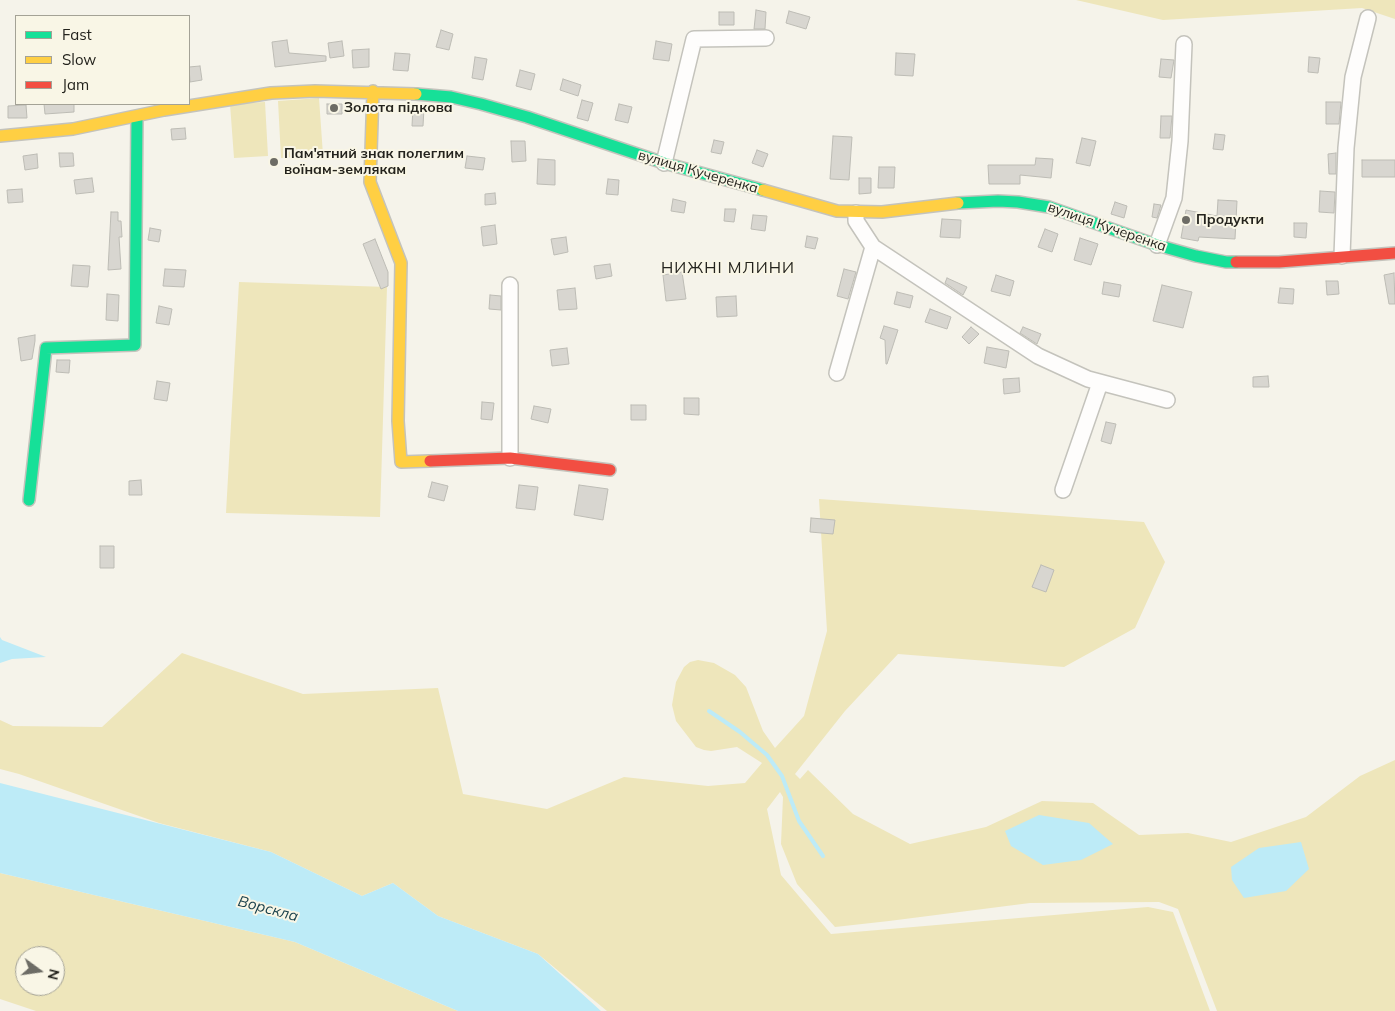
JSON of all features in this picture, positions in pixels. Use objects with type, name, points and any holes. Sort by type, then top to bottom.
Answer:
[{"type":"street","points":[[1342,256],[1346,148],[1353,77],[1368,18]]},
{"type":"street","points":[[664,163],[694,39],[766,38]]},
{"type":"street","points":[[1157,245],[1174,198],[1180,141],[1184,44]]},
{"type":"street","points":[[373,91],[370,182],[401,263],[398,421],[401,462],[510,458],[610,470]]},
{"type":"street","name":"вулиця Кучеренка","points":[[0,136],[73,129],[164,110],[271,93],[373,91],[452,97],[527,117],[664,163],[837,211],[882,212],[980,201],[1018,202],[1049,207],[1157,245],[1226,262],[1279,262],[1395,253]]},
{"type":"street","points":[[29,500],[46,348],[135,345],[136,117]]},
{"type":"street","points":[[856,212],[856,222],[873,247],[1038,356],[1088,379],[1167,400]]},
{"type":"street","points":[[837,373],[873,247]]},
{"type":"street","points":[[510,285],[510,458]]},
{"type":"street","points":[[1063,490],[1100,383]]},
{"type":"shaded area","points":[[1076,0],[1395,0],[1395,19],[1362,8],[1163,20]]},
{"type":"shaded area","points":[[319,98],[323,155],[281,158],[278,101]]},
{"type":"shaded area","points":[[265,102],[268,156],[234,158],[230,104]]},
{"type":"shaded area","points":[[239,282],[387,287],[380,517],[226,513]]},
{"type":"shaded area","points":[[819,499],[1144,522],[1165,562],[1135,628],[1064,667],[898,654],[845,711],[795,774],[800,779],[808,770],[853,814],[910,844],[986,827],[1042,801],[1093,803],[1139,835],[1188,833],[1231,842],[1306,817],[1360,776],[1395,760],[1395,1011],[1217,1011],[1178,909],[1159,902],[1030,903],[835,927],[797,884],[781,844],[783,797],[780,792],[767,809],[781,875],[831,934],[1148,907],[1173,912],[1210,1011],[607,1011],[538,954],[438,916],[393,883],[362,896],[271,852],[159,823],[0,769],[0,720],[13,726],[102,727],[182,653],[303,694],[438,688],[463,794],[547,809],[624,777],[708,786],[745,783],[762,763],[737,747],[711,751],[696,747],[676,721],[672,705],[676,682],[684,667],[690,662],[698,660],[714,663],[735,675],[746,687],[763,731],[775,748],[804,716],[827,631]]},
{"type":"shaded area","points":[[0,873],[295,942],[458,1011],[36,1011],[0,999]]},
{"type":"water","points":[[0,637],[2,640],[46,657],[12,659],[0,663]]},
{"type":"water","name":"Ворскла","points":[[0,783],[271,852],[362,896],[393,883],[438,916],[538,954],[601,1011],[458,1011],[295,942],[0,873]]},
{"type":"water","points":[[1039,815],[1089,823],[1113,844],[1081,860],[1043,865],[1011,846],[1005,831]]},
{"type":"water","points":[[1301,842],[1309,869],[1286,891],[1244,898],[1232,880],[1231,867],[1259,848]]},
{"type":"building","points":[[756,10],[766,12],[765,29],[754,29]]},
{"type":"building","points":[[789,11],[810,17],[806,29],[786,23]]},
{"type":"building","points":[[719,12],[734,12],[734,25],[719,25]]},
{"type":"building","points":[[441,30],[453,34],[449,50],[436,47]]},
{"type":"building","points":[[287,40],[289,53],[326,56],[326,61],[275,67],[272,42]]},
{"type":"building","points":[[342,41],[344,56],[330,58],[328,43]]},
{"type":"building","points":[[656,41],[672,44],[669,61],[653,59]]},
{"type":"building","points":[[369,49],[369,67],[353,68],[352,50]]},
{"type":"building","points":[[395,53],[410,54],[408,71],[393,70]]},
{"type":"building","points":[[896,53],[915,54],[913,76],[895,75]]},
{"type":"building","points":[[475,57],[487,59],[483,80],[472,78]]},
{"type":"building","points":[[1309,57],[1320,58],[1318,73],[1308,72]]},
{"type":"building","points":[[1161,59],[1174,60],[1171,78],[1159,77]]},
{"type":"building","points":[[200,66],[202,80],[190,82],[190,67]]},
{"type":"building","points":[[520,70],[535,74],[531,90],[516,86]]},
{"type":"building","points":[[563,79],[581,85],[578,96],[560,90]]},
{"type":"building","points":[[582,100],[593,103],[588,121],[577,118]]},
{"type":"building","points":[[1326,102],[1341,102],[1339,124],[1326,124]]},
{"type":"building","points":[[327,104],[342,104],[342,114],[327,114]]},
{"type":"building","points":[[619,104],[632,107],[628,123],[615,120]]},
{"type":"building","points":[[26,105],[27,118],[8,118],[8,106]]},
{"type":"building","points":[[44,105],[74,105],[74,112],[45,114]]},
{"type":"building","points":[[413,107],[424,108],[423,126],[412,126]]},
{"type":"building","points":[[1161,116],[1172,116],[1170,138],[1160,138]]},
{"type":"building","points":[[185,128],[186,139],[172,140],[171,129]]},
{"type":"building","points":[[1215,134],[1225,135],[1223,150],[1213,149]]},
{"type":"building","points":[[833,136],[852,137],[849,180],[830,179]]},
{"type":"building","points":[[1082,138],[1096,141],[1090,166],[1076,163]]},
{"type":"building","points":[[714,140],[724,142],[721,154],[711,152]]},
{"type":"building","points":[[511,141],[525,141],[526,161],[512,162]]},
{"type":"building","points":[[757,150],[768,154],[763,167],[752,163]]},
{"type":"building","points":[[59,153],[73,153],[74,166],[60,167]]},
{"type":"building","points":[[1336,153],[1336,174],[1329,174],[1328,154]]},
{"type":"building","points":[[37,154],[38,168],[25,170],[23,156]]},
{"type":"building","points":[[467,156],[485,158],[483,170],[465,168]]},
{"type":"building","points":[[1036,158],[1053,159],[1051,178],[1020,175],[1020,184],[989,184],[988,165],[1035,165]]},
{"type":"building","points":[[538,159],[555,160],[555,185],[537,184]]},
{"type":"building","points":[[1362,160],[1395,160],[1395,177],[1362,177]]},
{"type":"building","points":[[879,167],[895,167],[894,188],[878,188]]},
{"type":"building","points":[[92,178],[94,192],[76,194],[74,180]]},
{"type":"building","points":[[859,178],[871,178],[871,193],[859,194]]},
{"type":"building","points":[[608,179],[619,180],[618,195],[606,194]]},
{"type":"building","points":[[22,189],[23,202],[8,203],[7,190]]},
{"type":"building","points":[[1320,191],[1335,192],[1334,213],[1319,212]]},
{"type":"building","points":[[495,193],[496,204],[485,205],[485,194]]},
{"type":"building","points":[[673,199],[686,202],[684,213],[671,211]]},
{"type":"building","points":[[1218,200],[1237,201],[1235,239],[1199,237],[1198,241],[1181,238],[1186,210],[1217,216]]},
{"type":"building","points":[[1115,202],[1127,206],[1124,218],[1111,214]]},
{"type":"building","points":[[1154,204],[1161,205],[1157,218],[1152,217]]},
{"type":"building","points":[[725,209],[736,209],[734,222],[724,221]]},
{"type":"building","points":[[111,212],[118,212],[118,221],[121,221],[122,237],[119,237],[121,269],[108,270]]},
{"type":"building","points":[[753,215],[767,216],[765,231],[751,229]]},
{"type":"building","points":[[942,219],[961,220],[960,238],[940,237]]},
{"type":"building","points":[[1294,223],[1307,223],[1306,238],[1294,237]]},
{"type":"building","points":[[495,225],[497,244],[483,246],[481,227]]},
{"type":"building","points":[[150,228],[161,230],[159,242],[148,240]]},
{"type":"building","points":[[1045,229],[1058,234],[1052,252],[1038,247]]},
{"type":"building","points":[[807,236],[818,238],[815,249],[805,247]]},
{"type":"building","points":[[566,237],[568,252],[554,255],[551,239]]},
{"type":"building","points":[[1080,238],[1098,244],[1091,265],[1074,260]]},
{"type":"building","points":[[375,239],[388,272],[388,286],[381,289],[363,244]]},
{"type":"building","points":[[610,264],[612,276],[596,279],[594,266]]},
{"type":"building","points":[[73,265],[90,266],[88,287],[71,286]]},
{"type":"building","points":[[165,269],[186,270],[184,287],[163,286]]},
{"type":"building","points":[[844,269],[856,272],[848,299],[837,296]]},
{"type":"building","points":[[682,272],[686,299],[666,301],[663,275]]},
{"type":"building","points":[[1394,273],[1395,304],[1389,304],[1384,275]]},
{"type":"building","points":[[996,275],[1014,281],[1010,296],[991,291]]},
{"type":"building","points":[[947,278],[967,287],[963,295],[945,283]]},
{"type":"building","points":[[1326,281],[1338,281],[1339,294],[1327,295]]},
{"type":"building","points":[[1104,282],[1121,285],[1119,297],[1102,294]]},
{"type":"building","points":[[1162,285],[1192,292],[1183,328],[1153,321]]},
{"type":"building","points":[[575,288],[577,309],[559,310],[557,290]]},
{"type":"building","points":[[1280,288],[1294,289],[1293,304],[1278,303]]},
{"type":"building","points":[[897,292],[913,296],[910,308],[894,304]]},
{"type":"building","points":[[107,294],[119,295],[118,321],[106,320]]},
{"type":"building","points":[[490,295],[501,296],[501,310],[489,309]]},
{"type":"building","points":[[736,296],[737,316],[717,317],[716,297]]},
{"type":"building","points":[[159,306],[172,309],[169,325],[156,323]]},
{"type":"building","points":[[930,309],[951,317],[947,329],[925,322]]},
{"type":"building","points":[[884,326],[898,330],[887,364],[885,340],[880,338]]},
{"type":"building","points":[[971,327],[979,334],[969,344],[962,337]]},
{"type":"building","points":[[1023,327],[1041,334],[1037,344],[1020,333]]},
{"type":"building","points":[[35,335],[32,359],[21,361],[18,338]]},
{"type":"building","points":[[987,347],[1009,351],[1006,368],[984,363]]},
{"type":"building","points":[[567,348],[569,364],[552,366],[550,350]]},
{"type":"building","points":[[57,360],[70,360],[69,373],[56,372]]},
{"type":"building","points":[[1268,376],[1269,387],[1253,387],[1253,377]]},
{"type":"building","points":[[1019,378],[1020,392],[1004,394],[1003,379]]},
{"type":"building","points":[[157,381],[170,383],[167,401],[154,399]]},
{"type":"building","points":[[684,398],[699,398],[699,415],[684,414]]},
{"type":"building","points":[[482,402],[494,403],[492,420],[481,419]]},
{"type":"building","points":[[631,405],[646,405],[646,420],[631,420]]},
{"type":"building","points":[[534,406],[551,409],[548,423],[531,419]]},
{"type":"building","points":[[1106,422],[1116,424],[1111,444],[1101,441]]},
{"type":"building","points":[[141,480],[142,495],[129,495],[129,481]]},
{"type":"building","points":[[432,482],[448,486],[444,501],[428,497]]},
{"type":"building","points":[[519,485],[538,487],[535,510],[516,508]]},
{"type":"building","points":[[579,485],[608,489],[603,520],[574,515]]},
{"type":"building","points":[[811,518],[835,520],[833,534],[810,532]]},
{"type":"building","points":[[100,546],[114,546],[114,568],[100,568]]},
{"type":"building","points":[[1041,565],[1054,570],[1046,592],[1032,587]]},
{"type":"waterway","points":[[709,711],[740,732],[767,755],[782,776],[799,821],[823,856]]},
{"type":"traffic: fast","points":[[416,94],[451,97],[481,104],[527,117],[664,163],[763,190]]},
{"type":"traffic: fast","points":[[29,500],[46,348],[135,345],[137,117]]},
{"type":"traffic: fast","points":[[958,203],[998,201],[1049,207],[1157,245],[1196,256],[1236,262]]},
{"type":"traffic: slow","points":[[0,136],[73,129],[164,110],[271,93],[315,91],[416,94]]},
{"type":"traffic: slow","points":[[373,91],[370,182],[401,263],[398,421],[401,462],[430,461]]},
{"type":"traffic: slow","points":[[763,190],[837,211],[882,212],[958,203]]},
{"type":"traffic: jam","points":[[1236,262],[1279,262],[1395,253]]},
{"type":"traffic: jam","points":[[430,461],[510,458],[610,470]]},
{"type":"place","name":"Золота підкова","points":[[334,108]]},
{"type":"place","name":"Пам'ятний знак полеглим воїнам-землякам","points":[[274,162]]},
{"type":"place","name":"Продукти","points":[[1186,220]]},
{"type":"district","name":"НИЖНІ МЛИНИ","points":[[728,268]]}]
